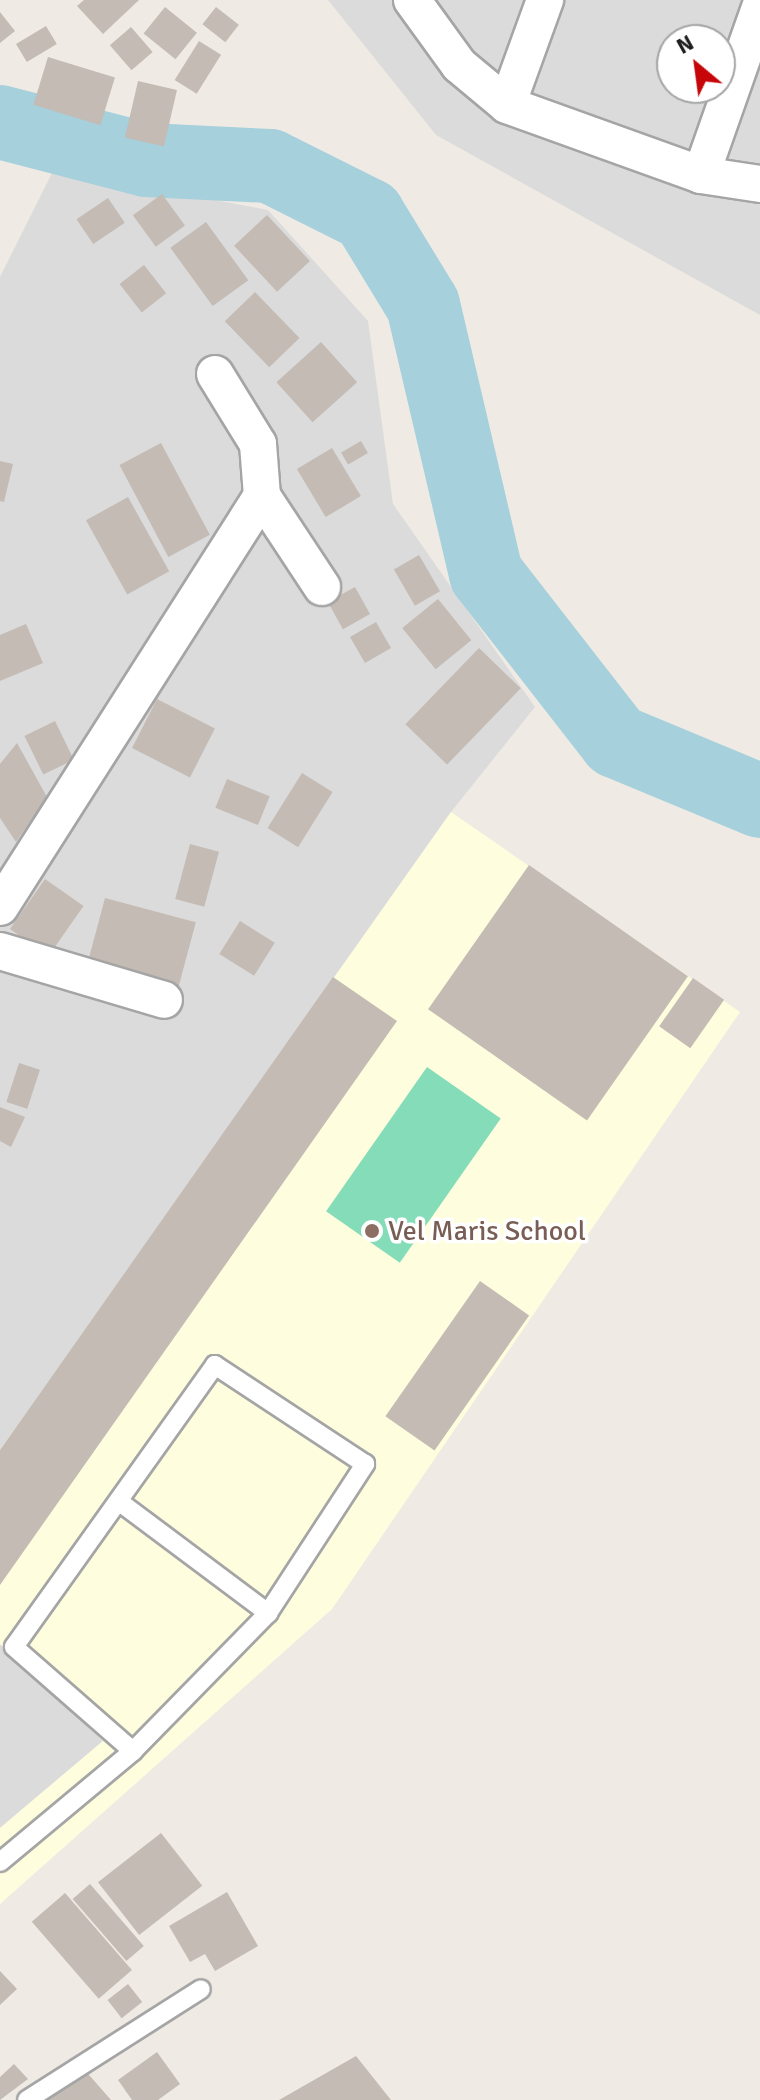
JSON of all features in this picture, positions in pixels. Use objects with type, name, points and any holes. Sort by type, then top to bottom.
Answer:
[{"type":"street","points":[[412,0],[459,65],[507,105],[701,175],[760,184]]},
{"type":"street","points":[[507,105],[545,0]]},
{"type":"street","points":[[701,175],[760,7]]},
{"type":"street","points":[[215,374],[258,444],[262,496],[322,587]]},
{"type":"street","points":[[0,907],[262,496]]},
{"type":"street","points":[[0,951],[164,1000]]},
{"type":"lane","points":[[0,1862],[133,1751],[268,1613],[365,1464],[215,1365],[121,1503],[14,1647],[133,1751]]},
{"type":"lane","points":[[121,1503],[268,1613]]},
{"type":"lane","points":[[27,2100],[201,1989]]},
{"type":"shaded area","points":[[328,0],[760,0],[760,315],[436,135]]},
{"type":"shaded area","points":[[54,169],[268,210],[368,321],[393,504],[535,707],[451,812],[0,1450],[0,277]]},
{"type":"shaded area","name":"Vel Maris School","points":[[451,812],[740,1012],[332,1609],[0,1904],[0,1828],[103,1741],[0,1644],[0,1450]]},
{"type":"shaded area","points":[[0,1644],[103,1741],[0,1828]]},
{"type":"green space","points":[[427,1067],[501,1119],[400,1263],[326,1211]]},
{"type":"building","points":[[84,0],[139,0],[103,34],[77,6]]},
{"type":"building","points":[[165,7],[197,33],[175,59],[144,33]]},
{"type":"building","points":[[216,7],[239,25],[225,42],[202,24]]},
{"type":"building","points":[[0,12],[15,31],[0,43]]},
{"type":"building","points":[[46,26],[57,44],[27,62],[16,44]]},
{"type":"building","points":[[131,27],[153,52],[132,70],[110,45]]},
{"type":"building","points":[[199,41],[221,55],[197,94],[175,80]]},
{"type":"building","points":[[48,57],[115,77],[100,125],[33,105]]},
{"type":"building","points":[[138,81],[177,90],[164,147],[125,138]]},
{"type":"building","points":[[162,194],[185,226],[156,247],[133,215]]},
{"type":"building","points":[[108,198],[125,223],[93,244],[76,219]]},
{"type":"building","points":[[267,215],[310,261],[277,292],[234,246]]},
{"type":"building","points":[[206,222],[248,280],[213,306],[170,248]]},
{"type":"building","points":[[144,265],[166,293],[142,312],[120,284]]},
{"type":"building","points":[[255,292],[299,338],[269,367],[225,321]]},
{"type":"building","points":[[321,342],[357,382],[313,422],[276,382]]},
{"type":"building","points":[[361,441],[368,453],[348,465],[341,453]]},
{"type":"building","points":[[161,443],[210,535],[168,557],[120,465]]},
{"type":"building","points":[[332,448],[361,496],[326,517],[297,469]]},
{"type":"building","points":[[0,461],[13,464],[4,502],[0,501]]},
{"type":"building","points":[[128,497],[169,571],[127,595],[86,520]]},
{"type":"building","points":[[419,555],[440,591],[415,606],[394,570]]},
{"type":"building","points":[[355,587],[370,614],[343,629],[328,602]]},
{"type":"building","points":[[438,599],[471,640],[436,669],[402,628]]},
{"type":"building","points":[[376,622],[391,648],[365,663],[350,637]]},
{"type":"building","points":[[26,624],[43,663],[0,681],[0,635]]},
{"type":"building","points":[[479,648],[521,688],[447,765],[405,724]]},
{"type":"building","points":[[157,699],[215,729],[190,778],[132,748]]},
{"type":"building","points":[[55,721],[74,760],[43,775],[24,736]]},
{"type":"building","points":[[17,743],[47,797],[16,842],[0,818],[0,764]]},
{"type":"building","points":[[302,773],[333,792],[298,847],[268,828]]},
{"type":"building","points":[[227,779],[270,796],[258,825],[215,808]]},
{"type":"building","points":[[190,844],[219,852],[204,907],[175,899]]},
{"type":"building","points":[[529,865],[688,976],[587,1120],[428,1009]]},
{"type":"building","points":[[45,879],[84,906],[49,956],[10,929]]},
{"type":"building","points":[[105,898],[196,922],[178,987],[88,963]]},
{"type":"building","points":[[240,921],[275,943],[254,976],[219,954]]},
{"type":"building","points":[[333,977],[397,1021],[0,1585],[0,1450]]},
{"type":"building","points":[[693,978],[724,1000],[690,1048],[659,1026]]},
{"type":"building","points":[[19,1063],[40,1070],[27,1109],[6,1102]]},
{"type":"building","points":[[0,1107],[25,1117],[11,1147],[0,1141]]},
{"type":"building","points":[[480,1281],[529,1315],[435,1451],[385,1416]]},
{"type":"building","points":[[161,1833],[202,1886],[139,1935],[98,1882]]},
{"type":"building","points":[[90,1884],[144,1946],[126,1961],[73,1899]]},
{"type":"building","points":[[227,1892],[258,1946],[215,1971],[205,1954],[190,1962],[169,1926]]},
{"type":"building","points":[[65,1893],[132,1970],[99,1999],[32,1922]]},
{"type":"building","points":[[0,1971],[17,1989],[0,2005]]},
{"type":"building","points":[[128,1984],[142,2002],[122,2018],[108,2000]]},
{"type":"building","points":[[157,2052],[180,2084],[158,2100],[132,2100],[118,2080]]},
{"type":"building","points":[[356,2056],[391,2100],[279,2100]]},
{"type":"building","points":[[14,2064],[28,2079],[0,2100],[0,2077]]},
{"type":"building","points":[[83,2068],[111,2100],[48,2100]]},
{"type":"waterway","points":[[0,122],[147,160],[270,166],[368,215],[423,305],[486,574],[616,741],[760,801]]},
{"type":"place","name":"Vel Maris School","points":[[372,1231]]}]
